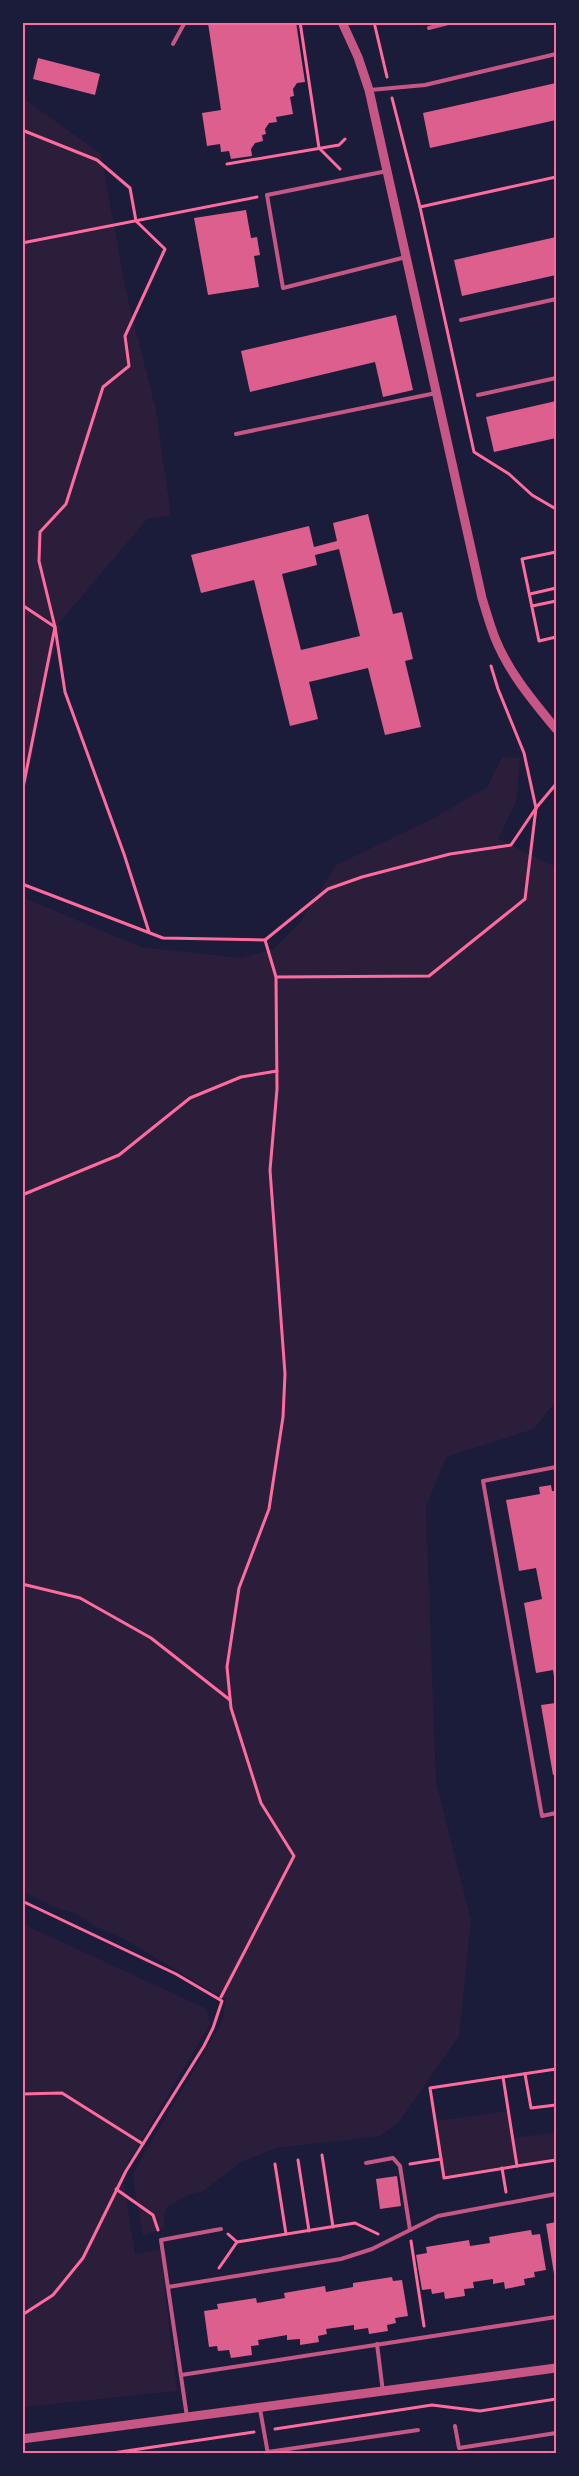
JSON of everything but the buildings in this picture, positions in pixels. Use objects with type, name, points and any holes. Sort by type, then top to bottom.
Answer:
[{"type":"street","points":[[342,22],[358,56],[369,90],[472,562],[496,639],[514,674],[556,728]]},
{"type":"street","points":[[22,2439],[556,2368]]},
{"type":"lane","points":[[173,44],[185,22]]},
{"type":"lane","points":[[428,28],[452,22]]},
{"type":"lane","points":[[369,90],[425,85],[556,54]]},
{"type":"lane","points":[[387,170],[267,195],[283,288],[406,257]]},
{"type":"lane","points":[[461,320],[556,299]]},
{"type":"lane","points":[[478,395],[556,378]]},
{"type":"lane","points":[[236,434],[436,393]]},
{"type":"lane","points":[[556,1467],[484,1481],[542,1816],[556,1813]]},
{"type":"lane","points":[[366,2163],[393,2158],[400,2166],[410,2230]]},
{"type":"lane","points":[[168,2287],[355,2256],[438,2216],[556,2194]]},
{"type":"lane","points":[[187,2417],[161,2240],[222,2229]]},
{"type":"lane","points":[[181,2375],[556,2316]]},
{"type":"lane","points":[[377,2344],[383,2392]]},
{"type":"lane","points":[[260,2408],[268,2453],[418,2430]]},
{"type":"lane","points":[[455,2426],[459,2448],[556,2433]]},
{"type":"path","points":[[300,22],[319,148],[350,178]]},
{"type":"path","points":[[374,22],[420,206],[474,452],[509,474],[532,494],[556,509]]},
{"type":"path","points":[[22,130],[97,160],[130,188],[136,221],[165,249],[125,336],[129,366],[103,388],[66,504],[40,532],[39,561],[55,627],[65,692],[124,854],[150,932]]},
{"type":"path","points":[[227,164],[339,145],[345,139]]},
{"type":"path","points":[[420,206],[556,177]]},
{"type":"path","points":[[22,243],[267,195]]},
{"type":"path","points":[[556,552],[522,559],[539,640],[556,637]]},
{"type":"path","points":[[530,594],[556,588]]},
{"type":"path","points":[[532,606],[556,600]]},
{"type":"path","points":[[22,604],[55,627]]},
{"type":"path","points":[[22,793],[55,627]]},
{"type":"path","points":[[22,884],[163,938],[265,940],[328,889],[362,877],[450,854],[511,845],[536,808],[556,784]]},
{"type":"path","points":[[276,977],[430,976],[525,899],[536,808]]},
{"type":"path","points":[[22,892],[27,887]]},
{"type":"path","points":[[221,1997],[294,1856],[261,1803],[230,1700],[227,1667],[239,1588],[269,1509],[283,1417],[286,1374],[270,1170],[276,1071],[276,977],[265,940]]},
{"type":"path","points":[[22,1196],[119,1155],[190,1098],[241,1077],[276,1071]]},
{"type":"path","points":[[22,1584],[80,1598],[151,1638],[230,1700]]},
{"type":"path","points":[[22,1901],[176,1974],[222,2002],[214,2028],[116,2189],[83,2258],[53,2295],[22,2315]]},
{"type":"path","points":[[556,2069],[430,2088],[444,2178],[556,2160]]},
{"type":"path","points":[[525,2074],[531,2108],[556,2104]]},
{"type":"path","points":[[503,2077],[517,2166]]},
{"type":"path","points":[[22,2094],[62,2093],[143,2144]]},
{"type":"path","points":[[322,2156],[333,2227]]},
{"type":"path","points":[[400,2166],[442,2159]]},
{"type":"path","points":[[298,2160],[310,2231]]},
{"type":"path","points":[[275,2164],[286,2234]]},
{"type":"path","points":[[502,2168],[508,2202]]},
{"type":"path","points":[[116,2189],[153,2215],[161,2240]]},
{"type":"path","points":[[210,2280],[237,2242],[355,2223],[390,2240]]},
{"type":"path","points":[[410,2230],[426,2337]]},
{"type":"path","points":[[106,2454],[432,2405],[480,2411],[556,2399]]},
{"type":"shaded area","points":[[23,98],[101,154],[126,291],[156,411],[171,515],[147,519],[59,623],[61,630],[40,697],[33,754],[23,783]]},
{"type":"shaded area","points":[[502,757],[520,758],[516,802],[498,839],[556,867],[556,1401],[534,1429],[446,1457],[426,1507],[436,1782],[471,1920],[459,2036],[399,2122],[380,2136],[277,2148],[241,2162],[202,2192],[188,2195],[167,2207],[164,2214],[164,2228],[143,2236],[132,2175],[222,2022],[226,2000],[121,1937],[94,1926],[77,1914],[53,1907],[23,1891],[22,897],[141,947],[241,958],[274,949],[300,923],[336,865],[434,818],[487,787]]},
{"type":"shaded area","points":[[23,1924],[207,2009],[210,2024],[125,2168],[123,2177],[135,2254],[160,2250],[177,2391],[23,2407]]},
{"type":"shaded area","points":[[508,2111],[513,2138],[556,2132],[556,2160],[444,2178],[436,2121]]}]
